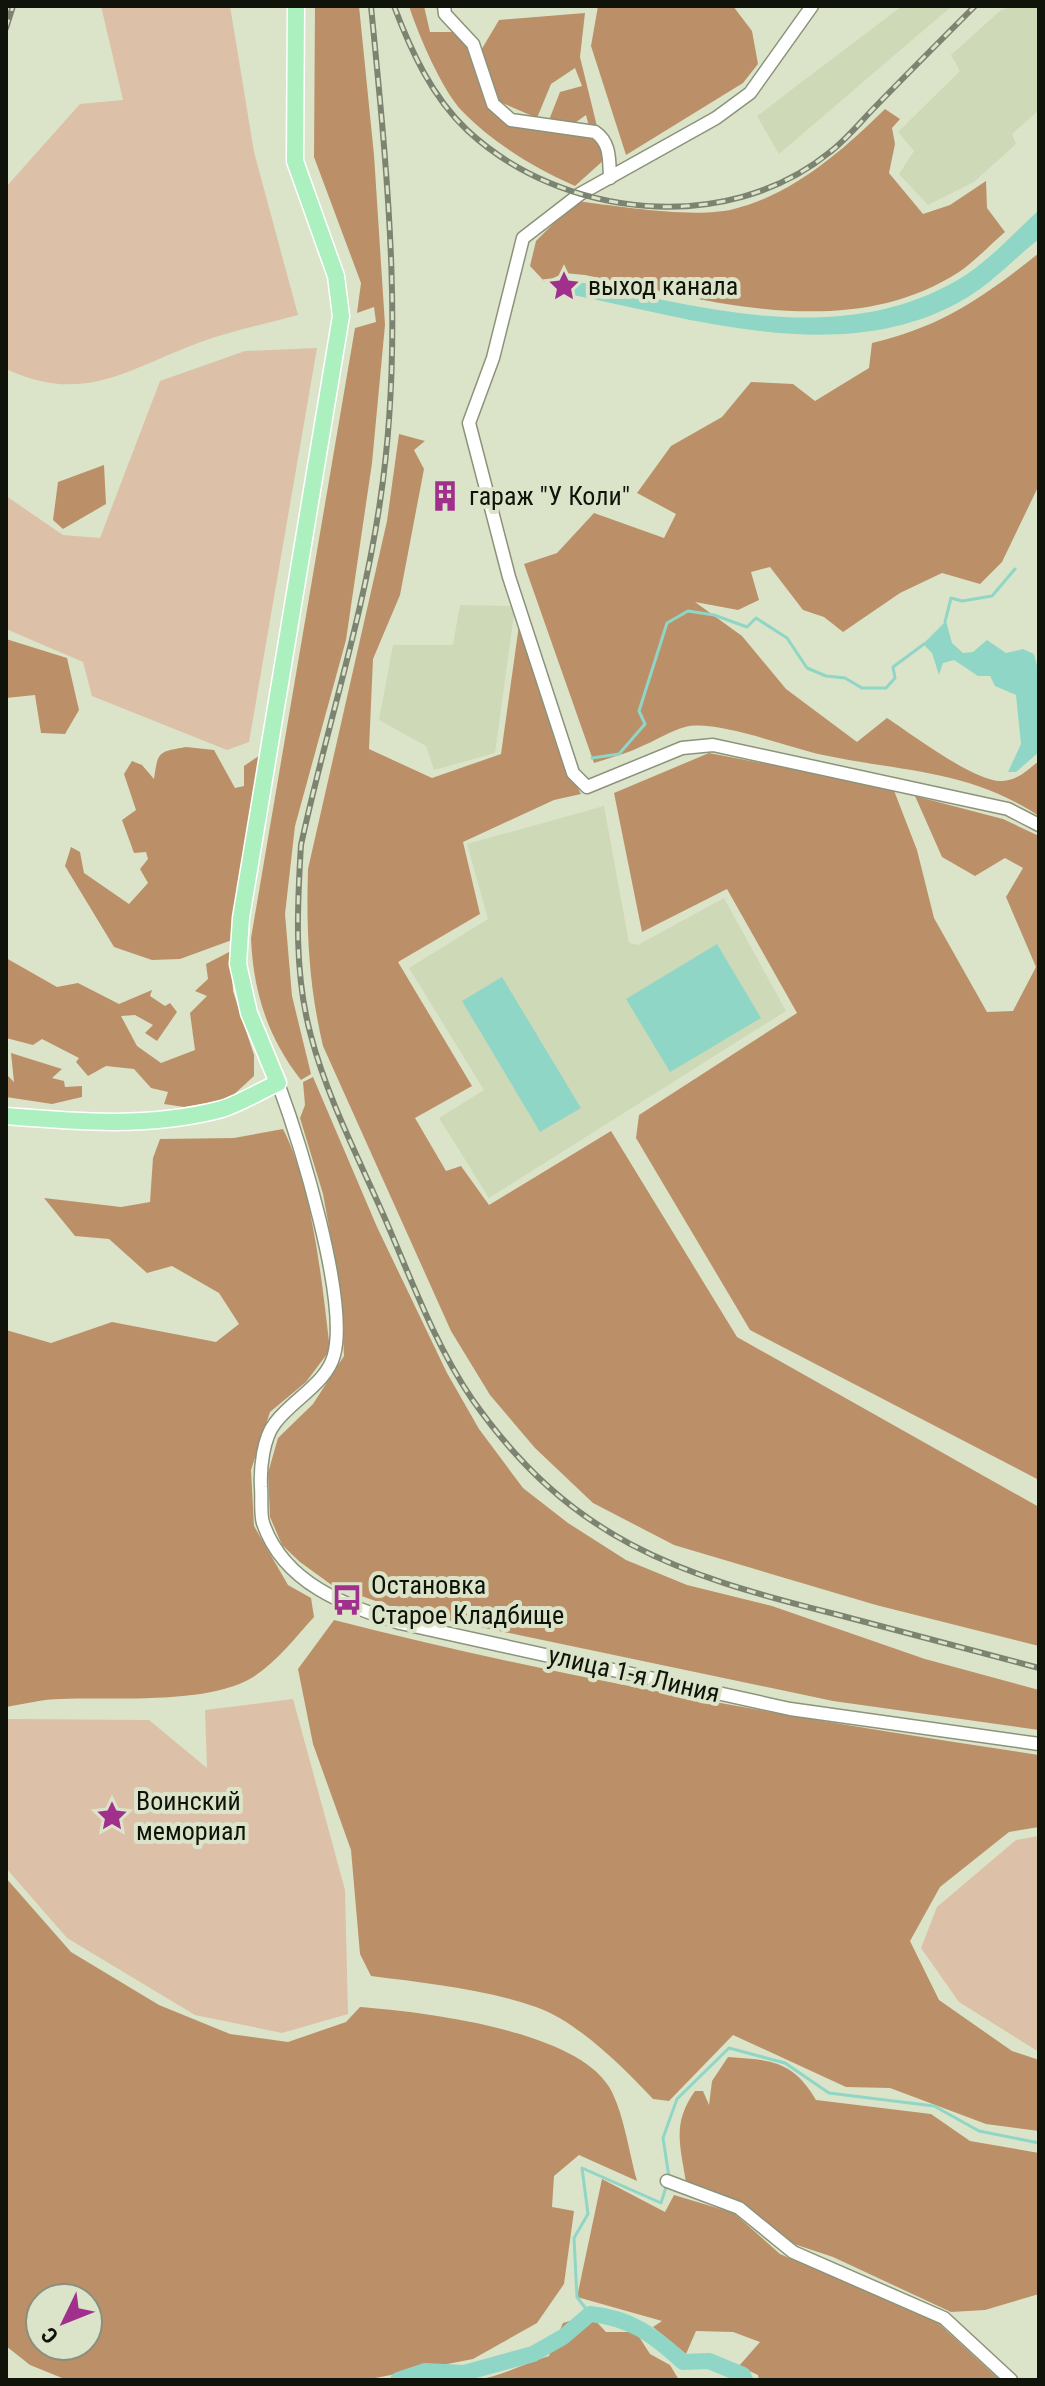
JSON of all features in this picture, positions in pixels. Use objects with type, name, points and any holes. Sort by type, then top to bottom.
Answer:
[{"type":"main road","points":[[6,1116],[106,1123],[168,1120],[224,1108],[278,1083],[247,1001],[238,964],[241,918],[341,316],[336,276],[295,161],[296,6]]},
{"type":"street","points":[[444,6],[445,14],[473,44],[493,104],[511,120],[595,132],[604,138],[609,151],[610,178]]},
{"type":"street","points":[[812,6],[750,93],[716,118],[580,194],[523,238],[493,358],[469,423],[509,577],[573,773],[587,787],[682,748],[713,745],[1008,809],[1039,825]]},
{"type":"street","name":"улица 1-я Линия","points":[[278,1083],[301,1144],[338,1318],[334,1357],[319,1379],[273,1425],[260,1468],[263,1523],[290,1567],[338,1603],[400,1623],[790,1709],[1039,1744]]},
{"type":"street","points":[[667,2181],[739,2208],[793,2252],[944,2318],[1011,2380]]},
{"type":"shaded area","points":[[101,6],[230,6],[254,152],[298,315],[210,339],[104,380],[59,384],[6,369],[6,187],[80,104],[123,100]]},
{"type":"shaded area","points":[[315,6],[359,6],[374,155],[385,325],[372,463],[346,640],[295,826],[285,914],[292,996],[311,1074],[301,1080],[280,1048],[264,1014],[255,977],[251,938],[355,328],[376,322],[374,307],[357,313],[361,283],[314,157]]},
{"type":"shaded area","points":[[409,6],[424,6],[430,32],[455,32],[466,41],[509,123],[558,134],[591,134],[586,115],[572,125],[549,120],[560,92],[582,86],[575,68],[551,84],[537,118],[500,102],[480,52],[499,20],[585,13],[580,57],[605,159],[575,186],[529,163],[487,134],[454,102],[424,46]]},
{"type":"shaded area","points":[[598,6],[733,6],[752,31],[758,64],[743,83],[626,155],[591,46]]},
{"type":"shaded area","points":[[902,6],[952,6],[779,154],[757,116]]},
{"type":"shaded area","points":[[1014,6],[1039,6],[1039,110],[1012,134],[1016,144],[974,182],[928,205],[899,174],[914,151],[898,132],[960,71],[951,55],[1001,10]]},
{"type":"shaded area","points":[[885,109],[900,119],[892,128],[895,144],[889,173],[923,214],[950,205],[986,181],[987,208],[1005,232],[959,272],[916,294],[870,306],[823,311],[775,310],[726,304],[585,275],[564,273],[545,282],[530,266],[536,241],[576,201],[678,212],[734,209],[797,182],[835,155]]},
{"type":"shaded area","points":[[1039,253],[1039,485],[1002,562],[980,584],[942,573],[900,593],[843,632],[824,617],[803,610],[770,567],[751,572],[759,600],[738,610],[695,602],[742,636],[786,689],[857,742],[887,718],[960,766],[991,779],[1013,779],[1039,761],[1039,816],[986,789],[960,781],[823,755],[715,727],[685,727],[629,752],[594,763],[524,564],[557,553],[594,513],[664,538],[676,514],[637,493],[671,446],[722,417],[751,382],[793,384],[815,401],[869,368],[872,343],[941,319],[980,297]]},
{"type":"shaded area","points":[[317,348],[249,742],[227,750],[92,696],[83,662],[6,629],[6,496],[63,535],[100,538],[160,381],[245,351]]},
{"type":"shaded area","points":[[399,434],[425,441],[414,450],[424,469],[400,595],[373,659],[369,749],[432,778],[501,754],[519,625],[566,765],[581,794],[554,800],[463,842],[480,914],[398,962],[472,1086],[415,1118],[446,1171],[461,1166],[489,1205],[611,1131],[737,1337],[1039,1507],[1039,1646],[876,1605],[674,1545],[593,1503],[535,1448],[490,1395],[451,1331],[323,1046],[314,1002],[308,936],[308,869],[387,521]]},
{"type":"shaded area","points":[[104,465],[106,504],[63,529],[53,520],[58,482]]},
{"type":"shaded area","points":[[460,605],[515,606],[495,753],[434,770],[426,746],[379,720],[393,645],[453,645]]},
{"type":"shaded area","points":[[6,639],[67,658],[79,710],[65,734],[41,733],[35,695],[6,698]]},
{"type":"shaded area","points":[[186,747],[214,750],[235,788],[244,786],[244,766],[260,755],[232,940],[180,959],[152,960],[114,947],[65,866],[71,847],[80,852],[84,873],[129,904],[148,883],[140,869],[148,859],[146,852],[134,853],[122,820],[136,810],[124,774],[132,761],[142,765],[154,779],[161,754]]},
{"type":"shaded area","points":[[709,753],[893,788],[917,850],[934,918],[987,1012],[1013,1011],[1036,967],[1006,897],[1023,868],[1005,858],[975,876],[942,857],[915,796],[1003,819],[1039,836],[1039,1480],[750,1330],[636,1138],[639,1115],[797,1013],[727,889],[642,932],[614,793]]},
{"type":"shaded area","points":[[604,806],[629,943],[638,945],[724,898],[786,1011],[489,1198],[439,1118],[484,1090],[409,968],[488,919],[467,844]]},
{"type":"shaded area","points":[[231,951],[233,991],[254,1055],[254,1076],[229,1099],[184,1107],[164,1104],[168,1092],[151,1088],[134,1069],[106,1066],[88,1076],[76,1062],[79,1058],[42,1039],[33,1045],[6,1038],[6,958],[57,987],[78,983],[119,1004],[152,990],[150,996],[165,1006],[170,1003],[177,1012],[157,1041],[145,1033],[153,1025],[135,1015],[121,1016],[137,1046],[161,1063],[195,1050],[190,1013],[207,996],[195,991],[208,979],[206,964]]},
{"type":"shaded area","points":[[11,1053],[62,1069],[52,1078],[64,1081],[65,1087],[82,1086],[82,1097],[52,1104],[6,1097],[6,1074],[14,1082]]},
{"type":"shaded area","points":[[313,1077],[377,1227],[447,1373],[479,1429],[523,1488],[568,1523],[626,1560],[687,1585],[772,1606],[925,1659],[1039,1690],[1039,1730],[833,1701],[404,1611],[333,1586],[300,1562],[282,1545],[270,1517],[268,1473],[278,1438],[313,1404],[344,1356],[341,1293],[323,1194],[300,1118],[305,1105],[303,1082]]},
{"type":"shaded area","points":[[283,1129],[309,1207],[330,1350],[306,1382],[270,1412],[251,1470],[254,1526],[288,1585],[311,1598],[314,1617],[265,1669],[227,1688],[181,1696],[54,1699],[6,1707],[6,1330],[51,1343],[112,1322],[216,1342],[239,1324],[219,1293],[172,1266],[147,1273],[109,1239],[75,1236],[44,1198],[121,1207],[150,1202],[153,1158],[160,1139],[234,1138]]},
{"type":"shaded area","points":[[334,1620],[596,1679],[1039,1755],[1039,1827],[1009,1832],[940,1887],[910,1941],[939,2000],[1012,2051],[1039,2060],[1039,2131],[986,2124],[890,2088],[846,2087],[733,2035],[669,2101],[653,2099],[583,2034],[536,2007],[476,1991],[371,1976],[360,1954],[351,1850],[313,1744],[298,1669]]},
{"type":"shaded area","points":[[293,1699],[345,1890],[348,2014],[282,2033],[195,2015],[67,1938],[6,1868],[6,1719],[149,1720],[207,1768],[205,1710]]},
{"type":"shaded area","points":[[1039,1836],[1039,2052],[959,2002],[921,1948],[937,1907],[1016,1840]]},
{"type":"shaded area","points":[[6,1878],[71,1952],[159,2005],[230,2034],[288,2042],[346,2022],[360,2007],[422,2014],[498,2028],[536,2039],[569,2053],[595,2071],[612,2092],[624,2125],[637,2181],[579,2155],[554,2176],[552,2207],[574,2211],[564,2284],[537,2323],[473,2359],[365,2380],[67,2380],[26,2362],[104,2362],[104,2282],[24,2282],[24,2360],[6,2346]]},
{"type":"shaded area","points":[[728,2057],[779,2065],[798,2077],[816,2100],[931,2114],[970,2141],[1039,2153],[1039,2294],[985,2310],[951,2312],[833,2257],[791,2243],[748,2207],[686,2182],[680,2135],[683,2114],[695,2091],[703,2091],[709,2105],[712,2081]]},
{"type":"shaded area","points":[[602,2179],[665,2212],[674,2195],[734,2213],[780,2254],[935,2320],[1000,2380],[759,2380],[758,2375],[739,2366],[760,2342],[733,2332],[696,2331],[686,2354],[653,2327],[662,2321],[577,2297]]},
{"type":"shaded area","points":[[590,2315],[606,2332],[636,2332],[650,2354],[670,2365],[679,2380],[475,2380],[549,2356],[563,2323]]},
{"type":"water","points":[[1039,210],[1039,239],[977,291],[922,319],[873,331],[822,335],[771,332],[719,325],[568,294],[570,280],[666,301],[765,316],[815,317],[863,313],[910,302],[956,281],[989,257]]},
{"type":"water","points":[[946,621],[952,643],[963,653],[973,652],[987,640],[1006,653],[1023,649],[1034,654],[1039,674],[1039,752],[1016,772],[1008,772],[1021,744],[1016,695],[995,686],[990,676],[978,676],[954,660],[943,663],[939,675],[932,653],[923,644]]},
{"type":"water","points":[[717,944],[761,1018],[670,1072],[626,999]]},
{"type":"water","points":[[502,977],[581,1108],[540,1132],[462,1001]]},
{"type":"waterway","points":[[945,622],[951,598],[962,601],[992,596],[1015,569]]},
{"type":"waterway","points":[[592,758],[619,754],[645,724],[639,711],[667,623],[688,611],[714,615],[747,627],[756,618],[787,638],[807,668],[826,676],[845,678],[862,688],[886,688],[895,678],[893,667],[924,644]]},
{"type":"waterway","points":[[669,2177],[663,2138],[677,2099],[729,2048],[785,2063],[829,2093],[934,2106],[979,2131],[1039,2143]]},
{"type":"waterway","points":[[590,2314],[577,2297],[574,2238],[588,2214],[582,2168],[661,2203],[667,2184]]},
{"type":"waterway","points":[[398,2380],[425,2371],[464,2373],[533,2354],[563,2337],[590,2314],[618,2319],[641,2329],[683,2362],[709,2361],[743,2375],[745,2380]]},
{"type":"railway","points":[[6,28],[13,6]]},
{"type":"railway","points":[[371,6],[391,254],[391,378],[387,440],[373,545],[301,845],[298,893],[299,965],[306,1013],[334,1104],[423,1309],[458,1378],[510,1447],[548,1486],[588,1518],[676,1566],[778,1599],[1039,1668]]},
{"type":"railway","points":[[394,6],[433,88],[467,130],[506,160],[549,183],[596,198],[646,206],[695,205],[743,197],[789,179],[842,141],[975,6]]},
{"type":"place","name":"выход канала","points":[[564,286]]},
{"type":"place","name":"гараж \"У Коли\"","points":[[445,496]]},
{"type":"place","name":"Остановка Старое Кладбище","points":[[347,1600]]},
{"type":"place","name":"Воинский мемориал","points":[[112,1816]]}]
